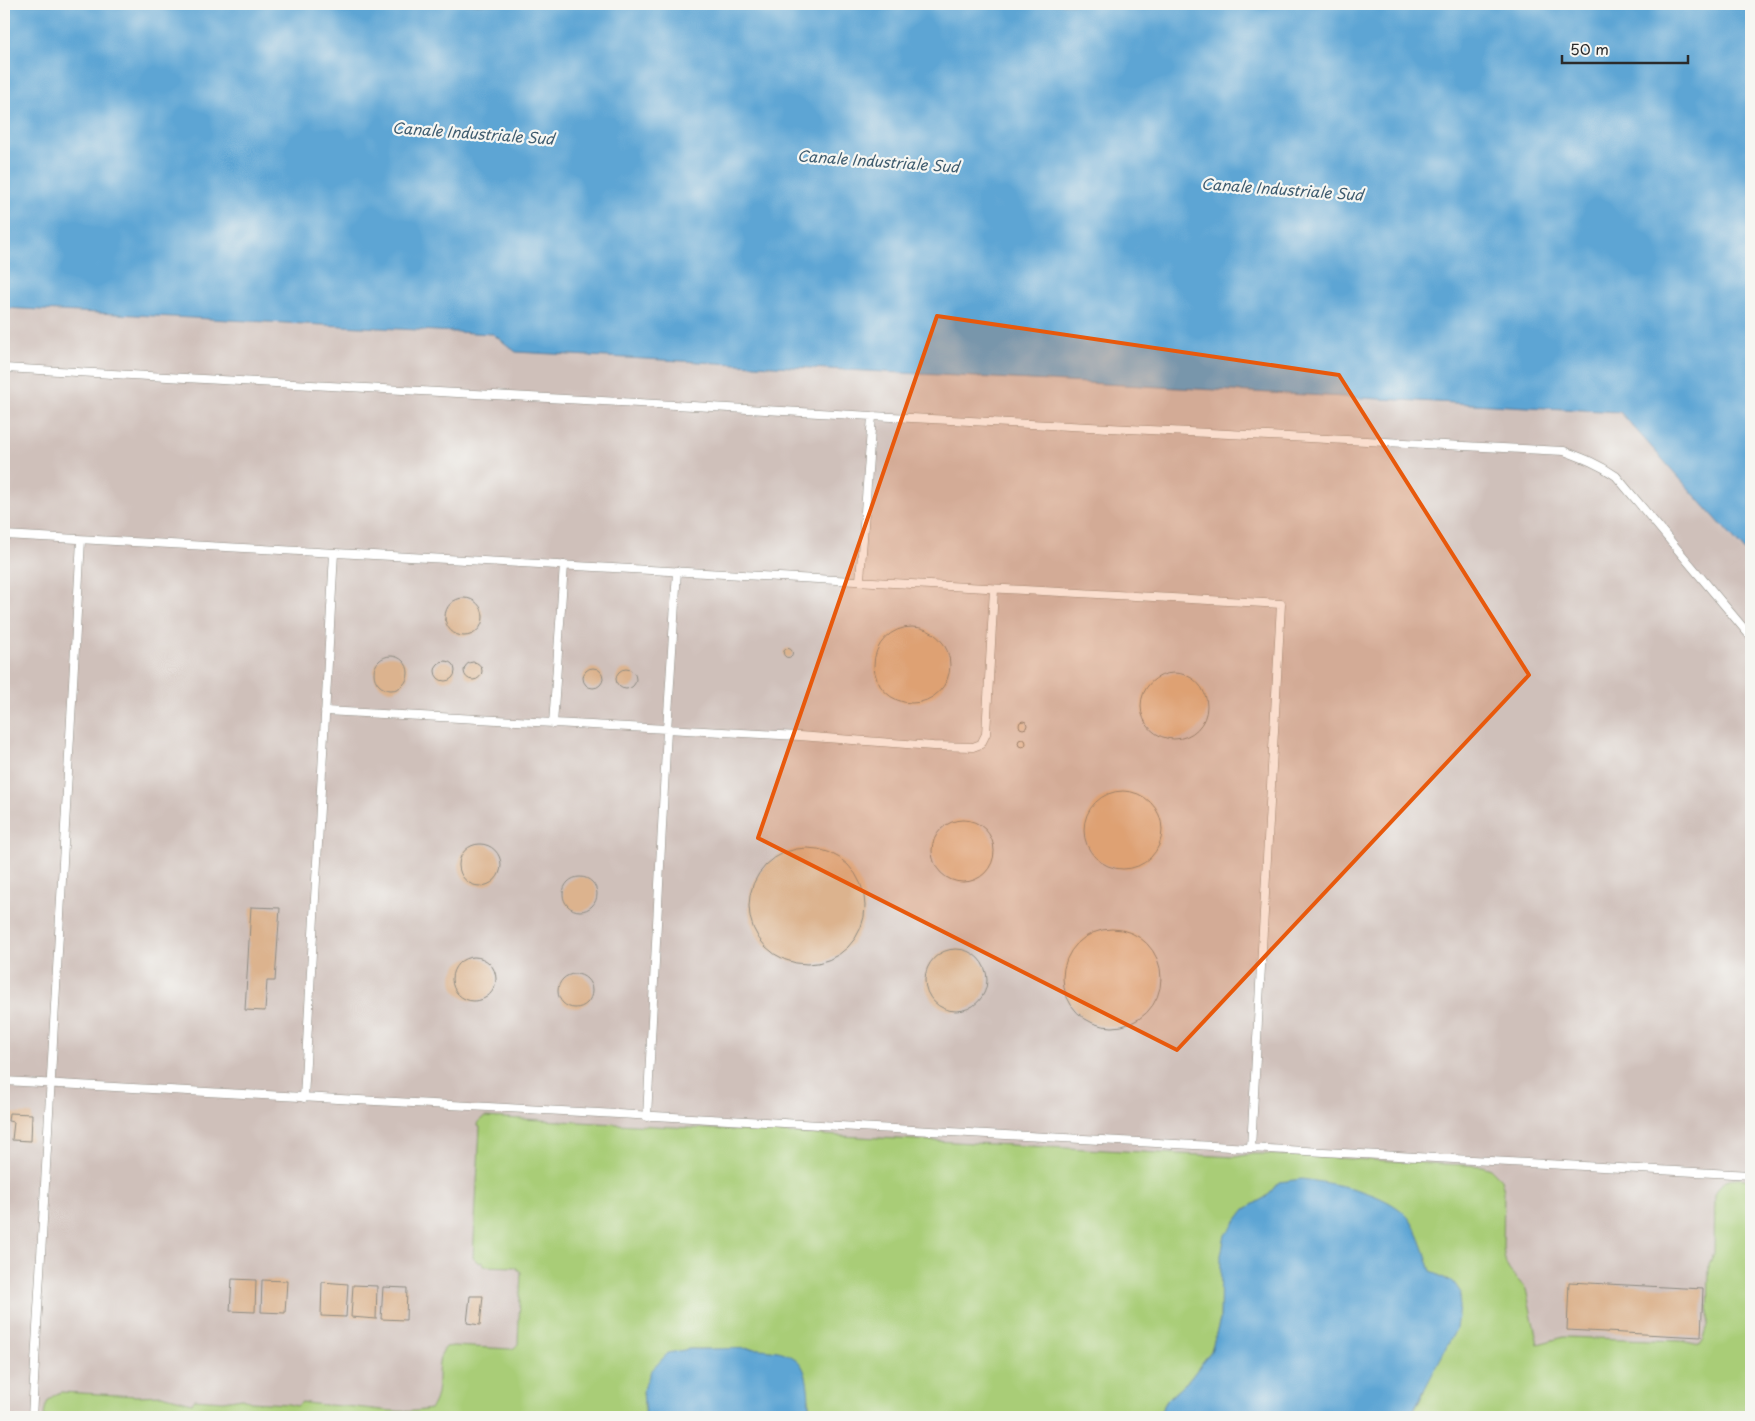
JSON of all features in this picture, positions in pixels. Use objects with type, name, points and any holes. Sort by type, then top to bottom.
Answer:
[{"type":"lane","points":[[4,368],[872,416],[1564,451],[1602,467],[1616,476],[1751,637]]},
{"type":"lane","points":[[860,580],[872,416]]},
{"type":"lane","points":[[4,535],[1281,604],[1251,1148]]},
{"type":"lane","points":[[32,1417],[81,540]]},
{"type":"lane","points":[[304,1098],[334,553]]},
{"type":"lane","points":[[553,724],[564,564]]},
{"type":"lane","points":[[647,1117],[677,571]]},
{"type":"lane","points":[[325,711],[973,747],[981,744],[986,734],[994,589]]},
{"type":"lane","points":[[4,1081],[1751,1175]]},
{"type":"highlighted area","points":[[937,316],[1339,375],[1529,675],[1177,1050],[758,838]]},
{"type":"shaded area","points":[[4,308],[493,334],[516,352],[1620,412],[1751,558],[1751,1417],[4,1417]]},
{"type":"green space","points":[[485,1117],[1235,1157],[1261,1154],[1482,1166],[1491,1169],[1501,1179],[1504,1191],[1503,1249],[1506,1264],[1526,1289],[1538,1344],[1564,1337],[1681,1341],[1700,1345],[1708,1326],[1709,1265],[1714,1253],[1715,1195],[1718,1188],[1729,1179],[1751,1180],[1751,1417],[1410,1417],[1423,1394],[1455,1284],[1431,1271],[1417,1234],[1279,1182],[1266,1197],[1245,1209],[1221,1295],[1220,1320],[1211,1351],[1190,1379],[1168,1399],[1157,1417],[809,1417],[809,1399],[745,1349],[689,1349],[643,1390],[645,1417],[44,1417],[48,1401],[61,1392],[138,1396],[162,1395],[192,1403],[195,1399],[223,1401],[242,1398],[251,1402],[297,1406],[302,1402],[398,1411],[430,1409],[437,1394],[439,1361],[446,1347],[511,1349],[518,1344],[521,1272],[515,1267],[483,1266],[482,1262],[479,1263],[473,1258],[480,1127],[477,1126],[478,1121]]},
{"type":"water","name":"Canale Industriale Sud","points":[[4,4],[1751,4],[1751,558],[1620,412],[516,352],[493,334],[4,308]]},
{"type":"water","points":[[1302,1179],[1355,1189],[1393,1204],[1413,1224],[1431,1271],[1455,1284],[1461,1293],[1456,1329],[1410,1417],[1157,1417],[1168,1399],[1190,1379],[1211,1351],[1220,1320],[1221,1255],[1225,1235],[1245,1209],[1266,1197],[1279,1182]]},
{"type":"water","points":[[689,1349],[756,1349],[783,1352],[791,1356],[798,1361],[805,1372],[808,1388],[809,1417],[645,1417],[643,1390],[651,1371],[668,1353]]},
{"type":"building","points":[[464,598],[477,604],[483,617],[477,630],[464,636],[451,630],[445,617],[451,604]]},
{"type":"building","points":[[912,627],[926,630],[939,638],[947,651],[950,665],[947,679],[939,692],[926,700],[912,703],[898,700],[885,692],[877,679],[874,665],[877,651],[885,638],[898,630]]},
{"type":"building","points":[[788,649],[792,653],[788,657],[784,653]]},
{"type":"building","points":[[391,656],[403,661],[408,673],[403,685],[391,690],[379,685],[374,673],[379,661]]},
{"type":"building","points":[[445,661],[452,664],[455,671],[452,678],[445,681],[438,678],[435,671],[438,664]]},
{"type":"building","points":[[473,662],[479,665],[482,671],[479,677],[473,680],[467,677],[464,671],[467,665]]},
{"type":"building","points":[[589,668],[597,668],[603,674],[603,682],[597,688],[589,688],[583,682],[583,674]]},
{"type":"building","points":[[622,669],[630,669],[636,675],[636,683],[630,689],[622,689],[616,683],[616,675]]},
{"type":"building","points":[[1174,673],[1187,676],[1197,683],[1204,693],[1207,706],[1204,719],[1197,729],[1187,736],[1174,739],[1161,736],[1151,729],[1144,719],[1141,706],[1144,693],[1151,683],[1161,676]]},
{"type":"building","points":[[1023,721],[1027,725],[1023,729],[1019,725]]},
{"type":"building","points":[[1022,739],[1026,743],[1022,747],[1018,743]]},
{"type":"building","points":[[1123,791],[1138,794],[1155,808],[1159,815],[1162,830],[1159,845],[1145,862],[1138,866],[1123,869],[1108,866],[1091,852],[1087,845],[1084,830],[1087,815],[1101,798],[1108,794]]},
{"type":"building","points":[[957,820],[969,820],[985,829],[992,839],[994,851],[992,863],[985,873],[969,882],[957,882],[946,877],[937,868],[932,857],[932,845],[937,834],[946,825]]},
{"type":"building","points":[[476,844],[484,844],[495,850],[501,865],[495,880],[484,886],[476,886],[465,880],[459,869],[459,861],[465,850]]},
{"type":"building","points":[[807,848],[829,852],[839,857],[848,865],[856,874],[861,884],[865,906],[861,928],[856,938],[848,947],[839,955],[829,960],[807,964],[785,960],[775,955],[766,947],[758,938],[753,928],[749,906],[753,884],[758,874],[766,865],[775,857],[785,852]]},
{"type":"building","points":[[580,877],[587,878],[592,882],[596,887],[596,901],[592,906],[587,910],[580,911],[573,910],[568,906],[564,901],[563,894],[564,887],[568,882],[573,878]]},
{"type":"building","points":[[251,907],[280,908],[275,981],[267,981],[265,1011],[245,1010]]},
{"type":"building","points":[[1112,929],[1131,933],[1147,943],[1157,959],[1161,978],[1157,997],[1147,1013],[1131,1023],[1112,1027],[1093,1023],[1077,1013],[1067,997],[1063,978],[1067,959],[1077,943],[1093,933]]},
{"type":"building","points":[[956,949],[973,954],[978,958],[982,963],[987,980],[982,997],[978,1002],[973,1006],[956,1011],[939,1006],[934,1002],[930,997],[925,980],[930,963],[934,958],[939,954]]},
{"type":"building","points":[[470,957],[478,957],[490,963],[496,979],[490,995],[478,1001],[470,1001],[458,995],[452,983],[452,975],[458,963]]},
{"type":"building","points":[[575,974],[582,975],[587,979],[591,984],[591,998],[587,1003],[582,1007],[575,1008],[568,1007],[563,1003],[559,998],[558,991],[559,984],[563,979],[568,975]]},
{"type":"building","points":[[9,1113],[32,1114],[31,1141],[12,1140],[14,1122],[8,1121]]},
{"type":"building","points":[[232,1279],[256,1280],[255,1312],[230,1311]]},
{"type":"building","points":[[262,1280],[287,1281],[285,1313],[261,1312]]},
{"type":"building","points":[[322,1282],[348,1284],[346,1317],[321,1316]]},
{"type":"building","points":[[1569,1282],[1703,1289],[1701,1337],[1567,1330]]},
{"type":"building","points":[[353,1285],[377,1286],[376,1319],[351,1317]]},
{"type":"building","points":[[383,1287],[407,1288],[406,1320],[381,1319]]},
{"type":"building","points":[[470,1296],[483,1296],[480,1325],[467,1323]]}]
